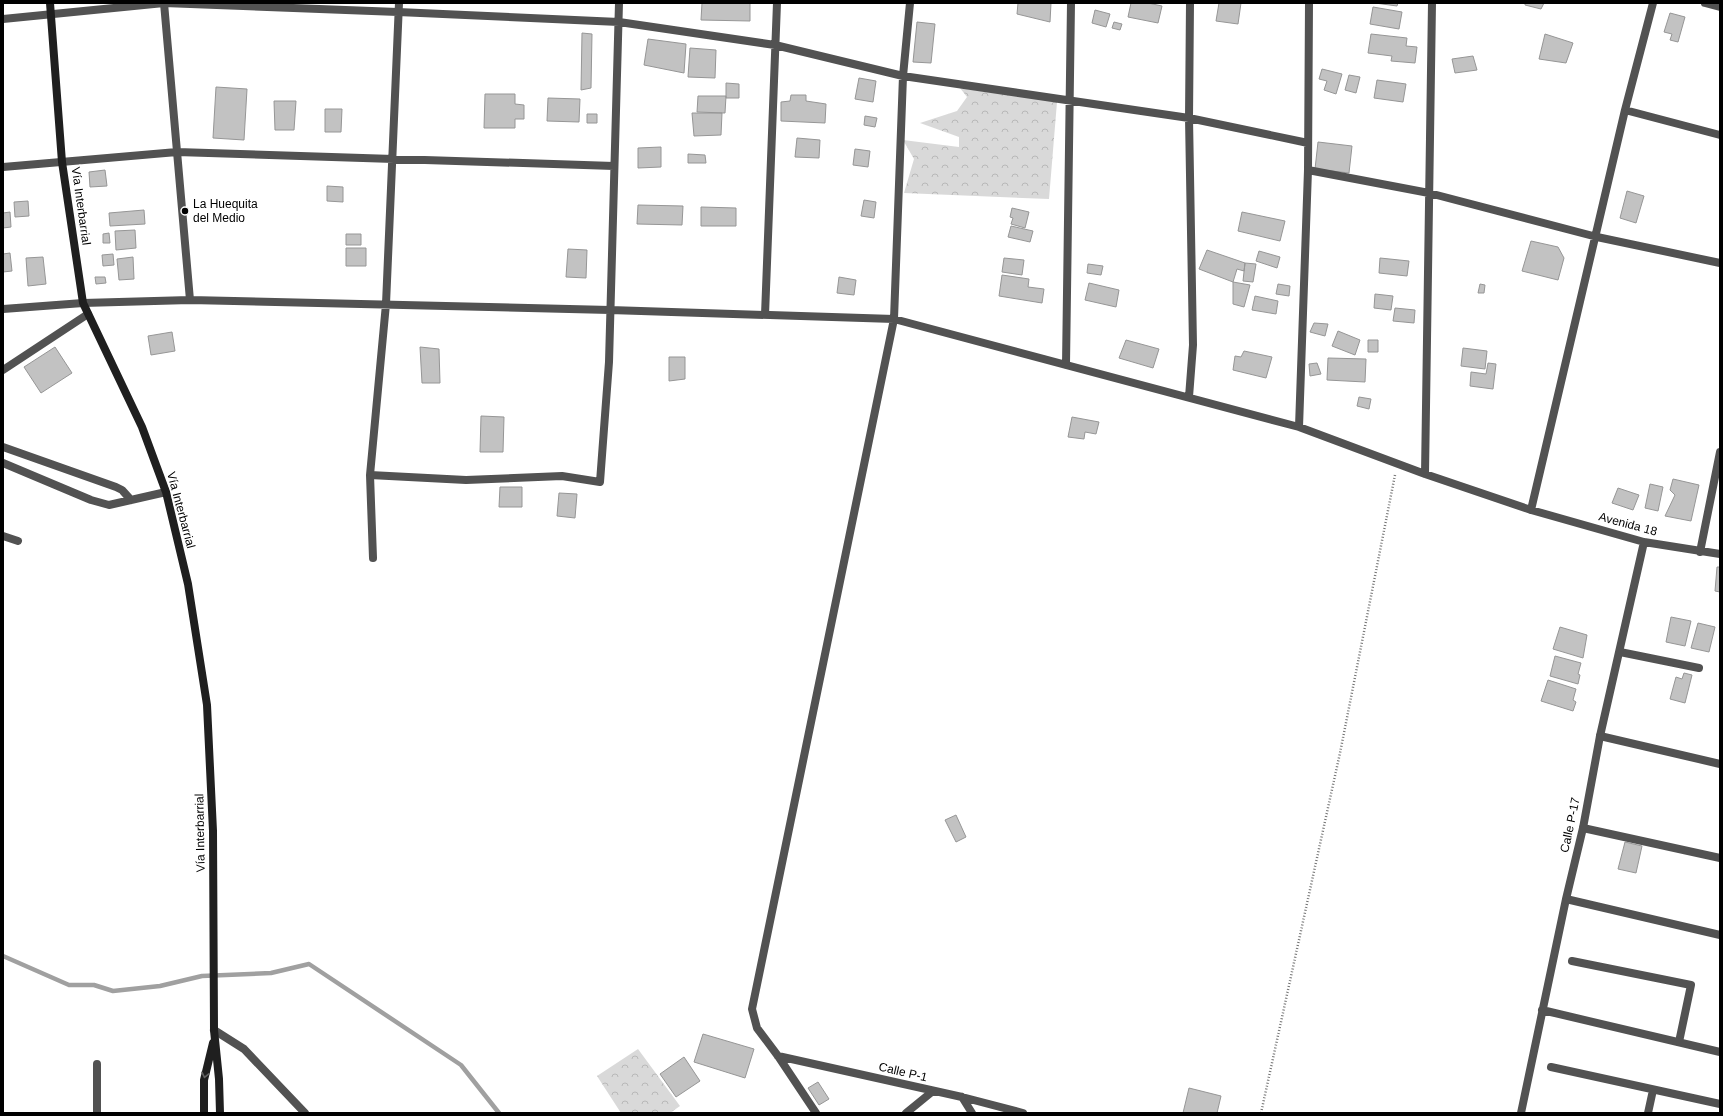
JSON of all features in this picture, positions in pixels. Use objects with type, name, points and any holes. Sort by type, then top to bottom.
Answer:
[{"type":"main road","name":"Vía Interbarrial","points":[[50,3],[62,162],[83,303],[142,427],[166,492],[188,584],[207,705],[212,831],[214,1039],[219,1079],[220,1113]]},
{"type":"main road","name":"Vía Interbarrial","points":[[204,1113],[204,1080],[214,1039]]},
{"type":"street","points":[[164,3],[190,300]]},
{"type":"street","points":[[3,19],[164,3],[618,22],[775,45],[903,76],[1189,118],[1308,143]]},
{"type":"street","points":[[373,558],[370,475],[386,304],[399,3]]},
{"type":"street","points":[[370,475],[466,480],[562,476],[600,482],[609,362],[619,3]]},
{"type":"street","points":[[765,315],[777,3]]},
{"type":"street","points":[[816,1113],[778,1056],[757,1028],[752,1009],[894,319],[903,76],[910,3]]},
{"type":"street","points":[[1066,365],[1071,3]]},
{"type":"street","points":[[1189,398],[1193,345],[1189,118],[1190,3]]},
{"type":"street","points":[[1299,426],[1308,170],[1309,3]]},
{"type":"street","points":[[1424,474],[1432,3]]},
{"type":"street","points":[[1531,510],[1625,110],[1652,3]]},
{"type":"street","points":[[1705,3],[1720,7]]},
{"type":"street","points":[[1625,110],[1720,135]]},
{"type":"street","points":[[3,167],[177,152],[614,166]]},
{"type":"street","points":[[1308,170],[1429,193],[1596,237],[1720,263]]},
{"type":"street","name":"Avenida 18","points":[[3,309],[83,303],[190,300],[610,310],[894,319],[1299,426],[1397,465],[1531,510],[1644,542],[1720,554]]},
{"type":"street","points":[[3,370],[88,314]]},
{"type":"street","points":[[3,448],[116,486],[131,500]]},
{"type":"street","points":[[1700,552],[1720,452]]},
{"type":"street","points":[[3,463],[109,505],[166,492]]},
{"type":"street","points":[[3,536],[18,541]]},
{"type":"street","name":"Calle P-17","points":[[1521,1113],[1566,899],[1583,828],[1600,736],[1644,542]]},
{"type":"street","points":[[1620,652],[1699,668]]},
{"type":"street","points":[[1600,736],[1720,764]]},
{"type":"street","points":[[1583,828],[1720,858]]},
{"type":"street","points":[[1566,899],[1720,935]]},
{"type":"street","points":[[1572,961],[1691,985],[1679,1042]]},
{"type":"street","points":[[1542,1010],[1720,1052]]},
{"type":"street","points":[[214,1030],[244,1049],[305,1113]]},
{"type":"street","name":"Calle P-1","points":[[778,1056],[962,1097],[1023,1113]]},
{"type":"street","points":[[97,1064],[97,1113]]},
{"type":"street","points":[[1552,1067],[1720,1104]]},
{"type":"street","points":[[1648,1113],[1653,1090]]},
{"type":"street","points":[[906,1113],[933,1091]]},
{"type":"street","points":[[962,1097],[972,1113]]},
{"type":"path","points":[[1261,1113],[1340,753],[1397,465]]},
{"type":"green space","points":[[960,88],[1057,102],[1049,199],[904,193],[914,159],[903,140],[959,147],[959,137],[920,123],[957,111],[967,97]]},
{"type":"green space","points":[[638,1049],[680,1106],[670,1113],[621,1113],[597,1076]]},
{"type":"building","points":[[702,3],[750,3],[750,21],[701,20]]},
{"type":"building","points":[[1018,3],[1051,3],[1050,22],[1017,14]]},
{"type":"building","points":[[1131,3],[1148,3],[1162,6],[1158,23],[1128,17]]},
{"type":"building","points":[[1219,3],[1241,3],[1238,24],[1216,21]]},
{"type":"building","points":[[1375,3],[1398,3],[1397,6]]},
{"type":"building","points":[[1525,3],[1544,3],[1541,9],[1525,5]]},
{"type":"building","points":[[1373,7],[1402,12],[1399,29],[1370,24]]},
{"type":"building","points":[[1095,10],[1110,14],[1106,27],[1092,23]]},
{"type":"building","points":[[1670,13],[1685,17],[1678,42],[1670,40],[1672,34],[1664,32]]},
{"type":"building","points":[[917,22],[935,24],[931,63],[913,62]]},
{"type":"building","points":[[1114,22],[1122,24],[1120,30],[1112,28]]},
{"type":"building","points":[[582,33],[592,34],[591,88],[581,90]]},
{"type":"building","points":[[1371,34],[1407,38],[1406,46],[1417,47],[1415,63],[1391,61],[1392,56],[1368,53]]},
{"type":"building","points":[[1545,34],[1573,43],[1566,63],[1539,59]]},
{"type":"building","points":[[648,39],[686,44],[684,73],[644,65]]},
{"type":"building","points":[[690,48],[716,50],[715,78],[688,77]]},
{"type":"building","points":[[1473,56],[1477,70],[1455,73],[1452,59]]},
{"type":"building","points":[[1322,69],[1342,74],[1336,94],[1324,90],[1327,81],[1319,79]]},
{"type":"building","points":[[1349,75],[1360,77],[1356,93],[1345,90]]},
{"type":"building","points":[[859,78],[876,81],[873,102],[855,99]]},
{"type":"building","points":[[1377,80],[1406,84],[1403,102],[1374,98]]},
{"type":"building","points":[[726,83],[739,84],[739,98],[726,98]]},
{"type":"building","points":[[216,87],[247,89],[244,140],[213,138]]},
{"type":"building","points":[[485,94],[515,94],[515,104],[524,105],[524,119],[515,119],[515,128],[484,128]]},
{"type":"building","points":[[791,95],[806,95],[806,101],[826,104],[825,123],[781,121],[781,102],[790,101]]},
{"type":"building","points":[[698,96],[726,96],[725,113],[697,112]]},
{"type":"building","points":[[548,98],[580,99],[579,122],[547,121]]},
{"type":"building","points":[[274,101],[296,101],[294,130],[275,130]]},
{"type":"building","points":[[325,109],[342,109],[341,132],[325,132]]},
{"type":"building","points":[[692,113],[722,113],[721,135],[694,136]]},
{"type":"building","points":[[587,114],[597,114],[597,123],[587,123]]},
{"type":"building","points":[[865,116],[877,118],[875,127],[864,125]]},
{"type":"building","points":[[797,138],[820,140],[819,158],[795,157]]},
{"type":"building","points":[[1318,142],[1352,146],[1349,173],[1315,169]]},
{"type":"building","points":[[661,147],[661,167],[638,168],[638,148]]},
{"type":"building","points":[[855,149],[870,151],[868,167],[853,165]]},
{"type":"building","points":[[688,154],[705,155],[706,163],[688,163]]},
{"type":"building","points":[[105,170],[107,186],[90,187],[89,172]]},
{"type":"building","points":[[327,186],[343,187],[343,202],[327,201]]},
{"type":"building","points":[[1627,191],[1644,196],[1636,223],[1620,218]]},
{"type":"building","points":[[864,200],[876,202],[874,218],[861,216]]},
{"type":"building","points":[[28,201],[29,216],[15,217],[14,202]]},
{"type":"building","points":[[638,205],[683,206],[682,225],[637,224]]},
{"type":"building","points":[[701,207],[736,208],[736,226],[701,226]]},
{"type":"building","points":[[1012,208],[1029,212],[1025,228],[1011,224],[1013,218],[1010,217]]},
{"type":"building","points":[[144,210],[145,224],[110,226],[109,213]]},
{"type":"building","points":[[10,212],[11,227],[3,228],[3,213]]},
{"type":"building","points":[[1242,212],[1285,221],[1280,241],[1238,231]]},
{"type":"building","points":[[1011,226],[1033,231],[1030,242],[1008,237]]},
{"type":"building","points":[[135,230],[136,248],[116,250],[115,231]]},
{"type":"building","points":[[109,233],[110,243],[103,243],[103,234]]},
{"type":"building","points":[[346,234],[361,234],[361,245],[346,245]]},
{"type":"building","points":[[1531,241],[1558,247],[1564,258],[1558,280],[1522,271]]},
{"type":"building","points":[[346,248],[366,248],[366,266],[346,266]]},
{"type":"building","points":[[568,249],[587,250],[586,278],[566,277]]},
{"type":"building","points":[[1207,250],[1245,263],[1244,271],[1237,269],[1233,282],[1199,269]]},
{"type":"building","points":[[1259,251],[1280,257],[1277,268],[1256,261]]},
{"type":"building","points":[[10,253],[12,271],[3,272],[3,254]]},
{"type":"building","points":[[113,254],[114,265],[103,266],[102,255]]},
{"type":"building","points":[[43,257],[46,284],[28,286],[26,258]]},
{"type":"building","points":[[133,257],[134,279],[119,280],[117,259]]},
{"type":"building","points":[[1004,258],[1024,260],[1022,275],[1002,272]]},
{"type":"building","points":[[1380,258],[1409,261],[1407,276],[1379,273]]},
{"type":"building","points":[[1245,263],[1256,264],[1253,282],[1243,281]]},
{"type":"building","points":[[1088,264],[1103,266],[1101,275],[1087,273]]},
{"type":"building","points":[[1002,275],[1029,279],[1028,287],[1044,289],[1042,303],[999,296]]},
{"type":"building","points":[[95,277],[105,277],[106,283],[96,284]]},
{"type":"building","points":[[839,277],[856,280],[854,295],[837,293]]},
{"type":"building","points":[[1233,282],[1250,285],[1244,307],[1233,304]]},
{"type":"building","points":[[1089,283],[1119,290],[1116,307],[1085,300]]},
{"type":"building","points":[[1278,284],[1290,286],[1289,296],[1276,294]]},
{"type":"building","points":[[1480,284],[1485,285],[1484,293],[1478,293]]},
{"type":"building","points":[[1375,294],[1393,296],[1391,310],[1374,308]]},
{"type":"building","points":[[1255,296],[1278,301],[1276,314],[1252,310]]},
{"type":"building","points":[[1395,308],[1415,310],[1414,323],[1393,321]]},
{"type":"building","points":[[1314,323],[1328,324],[1325,336],[1310,332]]},
{"type":"building","points":[[1338,331],[1360,340],[1355,355],[1332,346]]},
{"type":"building","points":[[172,332],[175,351],[151,355],[148,336]]},
{"type":"building","points":[[1126,340],[1159,349],[1153,368],[1119,358]]},
{"type":"building","points":[[1368,340],[1378,340],[1378,352],[1368,352]]},
{"type":"building","points":[[55,347],[72,373],[41,393],[24,367]]},
{"type":"building","points":[[420,347],[439,349],[440,383],[422,383]]},
{"type":"building","points":[[1463,348],[1487,351],[1485,369],[1461,366]]},
{"type":"building","points":[[1244,351],[1272,357],[1266,378],[1233,370],[1235,356],[1241,357]]},
{"type":"building","points":[[669,357],[685,357],[685,379],[669,381]]},
{"type":"building","points":[[1328,358],[1366,359],[1365,382],[1327,380]]},
{"type":"building","points":[[1317,363],[1321,374],[1310,376],[1309,364]]},
{"type":"building","points":[[1488,363],[1496,364],[1493,389],[1470,386],[1471,372],[1486,374]]},
{"type":"building","points":[[1359,397],[1371,399],[1369,409],[1357,406]]},
{"type":"building","points":[[481,416],[504,417],[503,452],[480,452]]},
{"type":"building","points":[[1072,417],[1099,422],[1096,434],[1085,432],[1084,439],[1068,437]]},
{"type":"building","points":[[1673,479],[1699,485],[1691,521],[1665,516],[1675,495],[1670,490]]},
{"type":"building","points":[[1650,484],[1663,487],[1658,511],[1645,508]]},
{"type":"building","points":[[500,487],[522,487],[522,507],[499,507]]},
{"type":"building","points":[[1618,488],[1639,495],[1633,510],[1612,503]]},
{"type":"building","points":[[559,493],[577,494],[575,518],[557,516]]},
{"type":"building","points":[[1717,567],[1720,567],[1720,592],[1715,591]]},
{"type":"building","points":[[1671,617],[1691,621],[1685,646],[1666,642]]},
{"type":"building","points":[[1698,623],[1715,627],[1709,652],[1691,648]]},
{"type":"building","points":[[1560,627],[1587,635],[1583,658],[1553,649]]},
{"type":"building","points":[[1555,656],[1581,663],[1578,674],[1580,675],[1578,684],[1550,676]]},
{"type":"building","points":[[1684,673],[1692,675],[1685,703],[1670,699],[1676,677],[1682,679]]},
{"type":"building","points":[[1548,680],[1576,689],[1573,700],[1576,702],[1573,711],[1541,701]]},
{"type":"building","points":[[956,815],[966,837],[956,842],[945,820]]},
{"type":"building","points":[[1625,842],[1642,846],[1636,873],[1618,869]]},
{"type":"building","points":[[703,1034],[754,1049],[745,1078],[694,1062]]},
{"type":"building","points":[[684,1057],[700,1081],[676,1097],[660,1074]]},
{"type":"building","points":[[818,1082],[829,1099],[819,1105],[808,1088]]},
{"type":"building","points":[[1189,1088],[1221,1096],[1217,1113],[1183,1113]]},
{"type":"waterway","points":[[3,956],[69,985],[94,985],[113,991],[160,986],[202,976],[271,973],[309,964],[461,1065],[499,1113]]},
{"type":"place","name":"La Huequita del Medio","points":[[185,211]]}]
